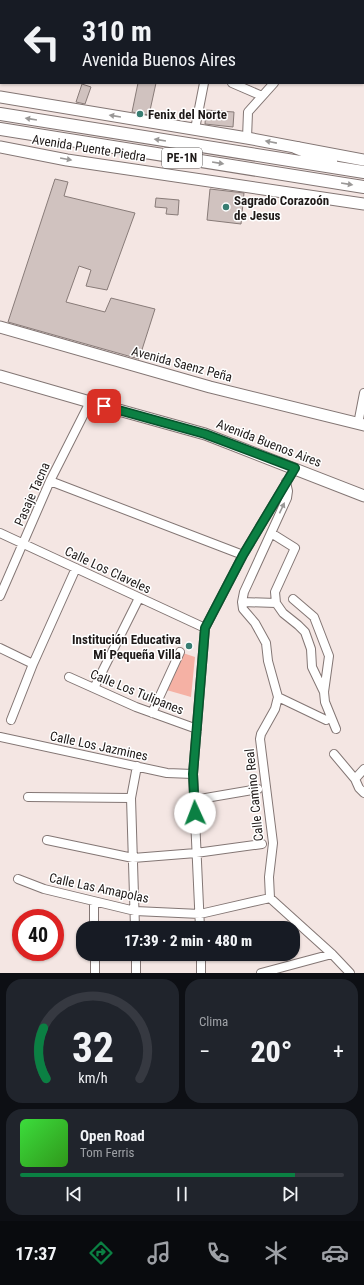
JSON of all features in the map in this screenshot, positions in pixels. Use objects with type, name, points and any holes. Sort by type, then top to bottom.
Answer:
[{"type":"highway","name":"PE-1N","points":[[0,114],[363,172]]},
{"type":"highway","name":"PE-1N","points":[[0,129],[364,187]]},
{"type":"highway","points":[[297,148],[317,157],[363,172]]},
{"type":"main road","points":[[0,97],[248,138],[364,160]]},
{"type":"main road","name":"Avenida Puente Piedra","points":[[0,147],[67,160],[364,204]]},
{"type":"main road","name":"Avenida Saenz Peña","points":[[0,327],[210,387],[362,425]]},
{"type":"main road","name":"Avenida Buenos Aires","points":[[0,376],[205,434],[364,496]]},
{"type":"street","points":[[195,129],[204,84]]},
{"type":"street","points":[[234,84],[262,96]]},
{"type":"street","points":[[248,138],[248,112],[273,84]]},
{"type":"street","points":[[362,425],[364,393]]},
{"type":"street","name":"Pasaje Tacna","points":[[0,596],[50,481],[90,402]]},
{"type":"street","points":[[200,921],[193,774],[205,628],[243,555],[295,468]]},
{"type":"street","points":[[50,481],[243,555]]},
{"type":"street","points":[[286,482],[288,491],[287,498],[244,592],[242,602],[243,609],[255,623],[266,643],[268,661],[278,697],[326,720]]},
{"type":"street","name":"Calle Los Claveles","points":[[0,533],[205,628]]},
{"type":"street","points":[[270,533],[295,548],[275,592],[276,603],[283,612],[298,624],[305,632],[311,649],[312,667],[324,692]]},
{"type":"street","points":[[11,720],[33,664],[76,568]]},
{"type":"street","points":[[94,688],[140,598]]},
{"type":"street","points":[[293,599],[314,617],[328,656],[324,692],[325,702],[336,729]]},
{"type":"street","points":[[242,602],[276,603]]},
{"type":"street","points":[[0,648],[33,664]]},
{"type":"street","points":[[152,713],[180,652]]},
{"type":"street","name":"Calle Los Tulipanes","points":[[69,677],[136,707],[197,729]]},
{"type":"street","name":"Calle Camino Real","points":[[270,898],[268,877],[273,843],[260,739],[261,734],[277,704],[278,697]]},
{"type":"street","name":"Calle Los Jazmines","points":[[0,737],[167,773],[193,774]]},
{"type":"street","points":[[334,754],[355,779],[359,788],[364,793]]},
{"type":"street","points":[[135,921],[131,798],[137,766]]},
{"type":"street","points":[[355,779],[364,769]]},
{"type":"street","points":[[194,800],[258,789]]},
{"type":"street","points":[[28,797],[131,798]]},
{"type":"street","points":[[46,840],[133,858],[196,853],[262,844]]},
{"type":"street","name":"Calle Las Amapolas","points":[[18,879],[44,889],[135,911],[200,914],[270,898]]},
{"type":"street","points":[[270,898],[332,954],[350,973]]},
{"type":"street","points":[[94,902],[94,921]]},
{"type":"street","points":[[261,973],[332,954]]},
{"type":"street","points":[[95,961],[95,973]]},
{"type":"street","points":[[136,961],[136,973]]},
{"type":"street","points":[[201,961],[201,973]]},
{"type":"shaded area","points":[[180,652],[195,657],[191,697],[163,689]]},
{"type":"building","points":[[82,84],[91,87],[85,104],[76,102]]},
{"type":"building","points":[[138,84],[156,84],[149,115],[132,112]]},
{"type":"building","points":[[206,110],[234,112],[233,127],[205,124]]},
{"type":"building","points":[[55,179],[68,182],[64,196],[135,213],[107,290],[86,286],[91,270],[79,266],[66,302],[105,312],[111,298],[155,309],[139,359],[8,322]]},
{"type":"building","name":"Sagrado Corazoón de Jesus","points":[[210,189],[244,193],[241,224],[207,220]]},
{"type":"building","points":[[156,198],[179,200],[178,215],[166,214],[167,208],[155,207]]},
{"type":"place","name":"Fenix del Norte","points":[[140,114]]},
{"type":"place","name":"Sagrado Corazoón de Jesus","points":[[226,207]]},
{"type":"place","name":"Institución Educativa Mi Pequeña Villa","points":[[189,646]]},
{"type":"route","points":[[104,406],[205,434],[295,468],[243,555],[205,628],[193,774],[195,813]]}]
